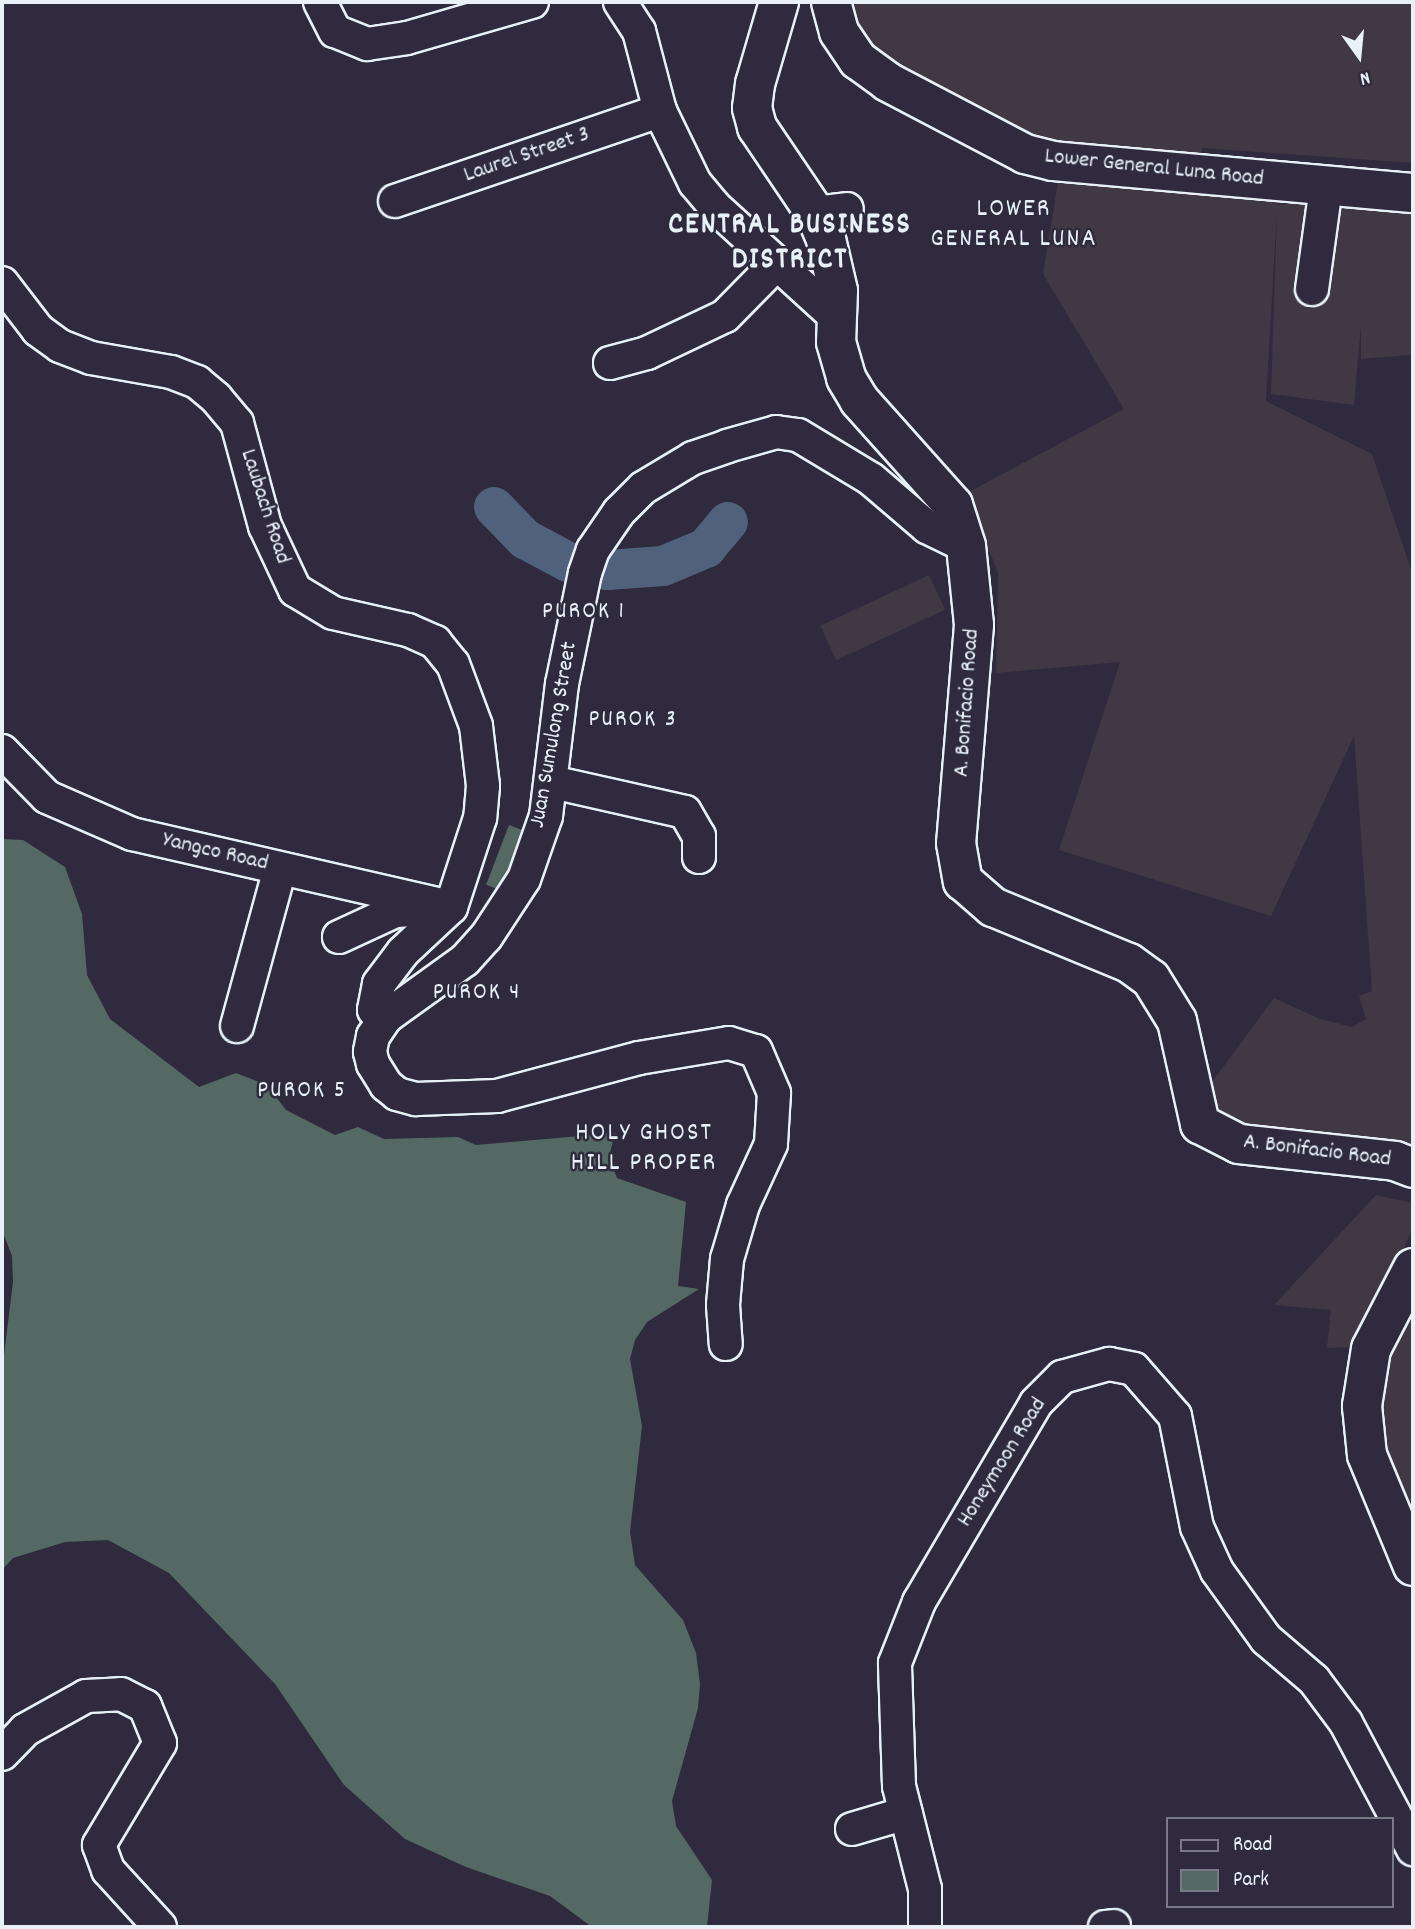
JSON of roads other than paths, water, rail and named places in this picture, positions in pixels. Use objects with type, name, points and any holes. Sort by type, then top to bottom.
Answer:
[{"type":"main road","name":"A. Bonifacio Road","points":[[779,2],[752,108],[757,127],[831,211],[836,342],[846,378],[859,400],[953,505],[966,546],[974,625],[956,843],[963,881],[993,907],[1129,963],[1151,979],[1177,1021],[1200,1125],[1239,1144],[1395,1161],[1413,1168]]},
{"type":"main road","name":"Lower General Luna Road","points":[[831,2],[839,32],[858,60],[888,82],[1026,154],[1053,161],[1413,193]]},
{"type":"main road","points":[[1413,1268],[1371,1349],[1362,1406],[1367,1455],[1413,1566]]},
{"type":"street","points":[[320,2],[327,22],[340,35],[378,44],[533,2]]},
{"type":"street","points":[[620,2],[639,31],[660,111],[695,183],[836,317]]},
{"type":"street","name":"Laurel Street 3","points":[[395,201],[660,111]]},
{"type":"street","points":[[1312,289],[1326,187]]},
{"type":"street","points":[[610,363],[647,353],[725,316],[777,263]]},
{"type":"street","name":"Laubach Road","points":[[2,283],[38,330],[60,346],[91,358],[172,372],[197,382],[216,398],[237,423],[265,526],[295,590],[333,612],[426,638],[453,664],[476,726],[483,786],[480,818],[451,907],[403,952],[379,984],[373,1010],[386,1017]]},
{"type":"street","name":"Juan Sumulong Street","points":[[386,1017],[466,960],[486,937],[524,879],[546,816],[562,684],[588,563],[619,512],[659,475],[693,458],[776,432],[798,435],[827,449],[872,479],[927,527],[966,546]]},
{"type":"street","name":"Yangco Road","points":[[2,751],[47,797],[82,816],[132,834],[451,907]]},
{"type":"street","points":[[552,782],[685,812],[699,836],[699,858]]},
{"type":"street","points":[[237,1026],[280,869]]},
{"type":"street","points":[[340,937],[395,911],[451,907]]},
{"type":"street","points":[[386,1017],[373,1036],[370,1052],[373,1064],[386,1085],[397,1094],[416,1099],[497,1096],[639,1058],[729,1043],[756,1051],[774,1093],[771,1144],[743,1205],[727,1259],[723,1305],[726,1344]]},
{"type":"street","name":"Honeymoon Road","points":[[925,1927],[925,1889],[899,1786],[895,1663],[919,1602],[1035,1403],[1062,1377],[1109,1364],[1134,1369],[1175,1416],[1191,1505],[1217,1571],[1266,1639],[1314,1680],[1346,1723],[1413,1849]]},
{"type":"street","points":[[2,1754],[25,1730],[86,1696],[121,1694],[145,1706],[160,1743],[99,1845],[101,1857],[122,1888],[160,1927]]},
{"type":"street","points":[[852,1829],[906,1812]]},
{"type":"waterway","points":[[494,507],[525,539],[568,562],[608,570],[663,566],[706,548],[728,522]]},
{"type":"district","name":"LOWER GENERAL LUNA","points":[[1014,225]]},
{"type":"district","name":"CENTRAL BUSINESS DISTRICT","points":[[790,244]]},
{"type":"district","name":"PUROK 1","points":[[584,613]]},
{"type":"district","name":"PUROK 3","points":[[633,721]]},
{"type":"district","name":"PUROK 4","points":[[477,994]]},
{"type":"district","name":"PUROK 5","points":[[302,1092]]},
{"type":"district","name":"HOLY GHOST HILL PROPER","points":[[644,1149]]}]
